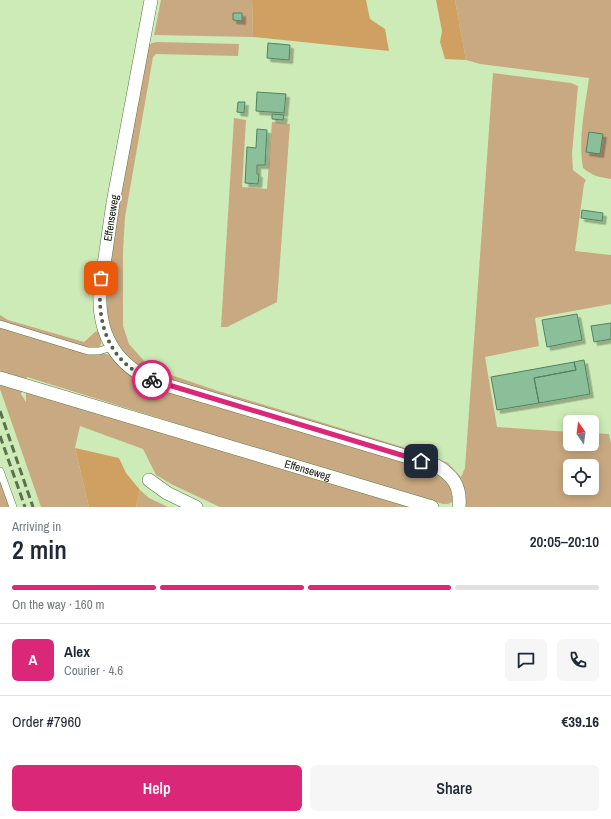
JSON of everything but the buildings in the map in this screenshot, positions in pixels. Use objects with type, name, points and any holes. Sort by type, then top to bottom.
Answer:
[{"type":"street","name":"Effenseweg","points":[[151,0],[123,144],[100,292],[99,303],[102,325],[112,347],[119,357],[132,370],[143,377],[156,382],[435,465],[451,476],[456,484],[459,494],[459,507]]},
{"type":"street","name":"Effenseweg","points":[[0,378],[432,507]]},
{"type":"street","points":[[149,480],[167,493],[196,507]]},
{"type":"lane","points":[[0,324],[88,350],[103,350],[112,347]]},
{"type":"lane","points":[[0,471],[13,507]]},
{"type":"shaded area","points":[[161,0],[252,0],[253,37],[154,35]]},
{"type":"shaded area","points":[[252,0],[366,0],[370,19],[385,29],[389,51],[253,37]]},
{"type":"shaded area","points":[[436,0],[455,0],[466,60],[445,59],[440,42],[442,31]]},
{"type":"shaded area","points":[[455,0],[611,0],[611,179],[596,176],[583,168],[581,146],[589,78],[480,64],[466,60]]},
{"type":"shaded area","points":[[157,42],[239,44],[238,56],[156,54],[153,57],[125,217],[123,251],[123,326],[129,344],[145,362],[168,374],[215,390],[432,456],[448,463],[461,477],[465,468],[493,73],[571,83],[578,86],[572,154],[573,170],[586,180],[584,184],[575,251],[611,255],[611,304],[535,318],[539,346],[485,357],[497,427],[563,432],[563,451],[599,451],[599,433],[609,434],[611,444],[611,507],[465,507],[454,475],[149,376],[116,347],[102,300],[145,48],[152,43]]},
{"type":"shaded area","points":[[234,118],[246,120],[242,187],[267,189],[272,122],[290,124],[277,302],[227,327],[221,327]]},
{"type":"shaded area","points":[[0,315],[8,320],[84,342],[98,331],[101,339],[101,345],[96,348],[87,348],[0,321]]},
{"type":"shaded area","points":[[0,326],[96,353],[107,354],[129,371],[431,469],[450,482],[453,498],[452,502],[443,504],[319,468],[27,377],[21,394],[26,402],[26,391],[411,507],[220,507],[173,485],[156,475],[143,449],[80,426],[75,448],[89,507],[41,507],[0,389]]},
{"type":"shaded area","points":[[75,448],[119,458],[126,473],[140,490],[136,507],[89,507]]},
{"type":"shaded area","points":[[0,479],[10,507],[0,507]]},
{"type":"shaded area","points":[[140,490],[149,498],[168,507],[136,507]]},
{"type":"railway","points":[[0,411],[33,507]]},
{"type":"railway","points":[[0,436],[25,507]]},
{"type":"way so far","points":[[101,278],[99,303],[104,332],[112,347],[125,364],[143,377],[152,380]]},
{"type":"route","points":[[152,380],[174,388],[421,461]]}]
